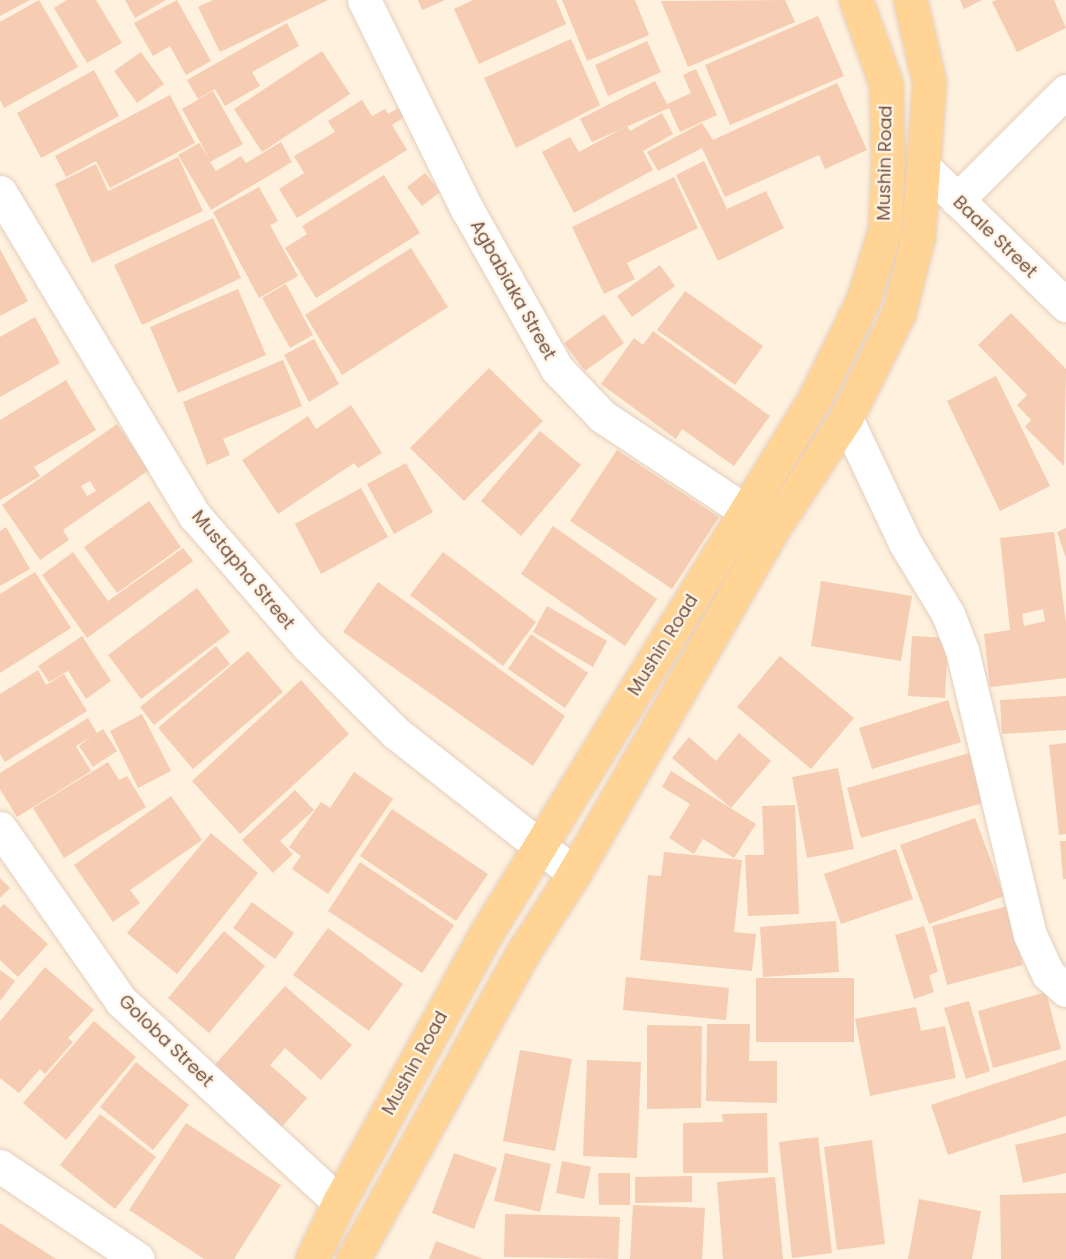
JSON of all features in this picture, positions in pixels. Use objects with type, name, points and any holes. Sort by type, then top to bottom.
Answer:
[{"type":"main road","name":"Mushin Road","points":[[312,1259],[339,1202],[537,847],[814,398],[863,300],[885,230],[886,84],[856,0]]},
{"type":"main road","name":"Mushin Road","points":[[353,1259],[524,951],[574,873],[772,530],[846,418],[899,312],[918,237],[925,168],[929,82],[910,0]]},
{"type":"street","name":"Agbabiaka Street","points":[[364,0],[467,209],[557,369],[602,416],[744,510]]},
{"type":"street","points":[[957,200],[1066,91]]},
{"type":"street","name":"Baale Street","points":[[925,168],[1065,302]]},
{"type":"street","name":"Mustapha Street","points":[[0,192],[195,516],[308,646],[396,733],[537,847],[574,873]]},
{"type":"street","points":[[846,418],[905,543],[948,614],[959,641],[1030,934],[1048,974],[1066,990]]},
{"type":"street","name":"Goloba Street","points":[[0,828],[122,1001],[339,1202]]},
{"type":"street","points":[[0,1166],[138,1259]]},
{"type":"building","points":[[0,0],[30,0],[0,16]]},
{"type":"building","points":[[39,0],[78,67],[4,108],[0,100],[0,22]]},
{"type":"building","points":[[67,0],[96,0],[122,43],[87,63],[54,8]]},
{"type":"building","points":[[125,0],[166,0],[135,18]]},
{"type":"building","points":[[177,0],[211,61],[186,75],[170,46],[153,56],[134,23]]},
{"type":"building","points":[[213,0],[328,0],[220,52],[198,7]]},
{"type":"building","points":[[418,0],[445,0],[422,10]]},
{"type":"building","points":[[473,0],[556,0],[566,24],[479,64],[454,9]]},
{"type":"building","points":[[562,0],[635,0],[649,35],[587,61]]},
{"type":"building","points":[[785,0],[795,22],[688,67],[661,1]]},
{"type":"building","points":[[960,0],[982,0],[964,9]]},
{"type":"building","points":[[996,0],[1054,0],[1066,28],[1017,52],[992,2]]},
{"type":"building","points":[[818,16],[844,76],[730,125],[705,65]]},
{"type":"building","points":[[287,23],[299,46],[252,72],[260,86],[225,106],[215,89],[198,99],[187,80]]},
{"type":"building","points":[[571,39],[600,105],[516,148],[484,78]]},
{"type":"building","points":[[647,41],[661,72],[608,96],[595,65]]},
{"type":"building","points":[[322,51],[350,94],[262,152],[234,109]]},
{"type":"building","points":[[141,52],[164,84],[137,103],[114,71]]},
{"type":"building","points":[[696,69],[717,115],[680,132],[669,108],[592,142],[580,119],[655,81],[667,104],[691,93],[683,75]]},
{"type":"building","points":[[94,70],[119,116],[41,158],[17,113]]},
{"type":"building","points":[[837,83],[867,150],[825,169],[819,155],[725,197],[702,148],[658,171],[647,152],[702,123],[713,140]]},
{"type":"building","points":[[213,91],[243,144],[210,162],[216,171],[241,156],[246,163],[281,142],[292,162],[211,210],[178,155],[199,143],[209,158],[182,109]]},
{"type":"building","points":[[170,95],[195,143],[110,188],[96,161],[66,177],[55,156]]},
{"type":"building","points":[[362,100],[372,116],[385,109],[388,114],[400,107],[406,116],[392,125],[407,150],[297,218],[279,189],[304,173],[294,156],[335,132],[328,121]]},
{"type":"building","points":[[662,113],[673,134],[643,151],[653,170],[574,213],[542,152],[570,137],[579,152],[627,126],[630,131]]},
{"type":"building","points":[[178,157],[203,211],[92,263],[55,184],[96,164],[108,191]]},
{"type":"building","points":[[704,161],[727,209],[766,191],[784,228],[718,261],[676,175]]},
{"type":"building","points":[[425,173],[440,192],[422,206],[407,187]]},
{"type":"building","points":[[384,175],[420,233],[316,298],[285,248],[307,234],[302,226]]},
{"type":"building","points":[[674,177],[698,228],[627,263],[635,279],[604,294],[572,227]]},
{"type":"building","points":[[259,187],[278,221],[270,225],[298,276],[259,298],[213,212]]},
{"type":"building","points":[[213,218],[241,278],[142,325],[114,265]]},
{"type":"building","points":[[411,248],[448,307],[342,375],[305,315]]},
{"type":"building","points":[[0,249],[28,301],[0,316]]},
{"type":"building","points":[[660,265],[675,286],[632,317],[617,296]]},
{"type":"building","points":[[286,284],[313,335],[290,348],[262,298]]},
{"type":"building","points":[[238,289],[266,355],[178,393],[150,327]]},
{"type":"building","points":[[685,291],[763,346],[735,385],[657,330]]},
{"type":"building","points":[[1011,313],[1066,369],[1064,466],[1025,427],[1031,420],[1017,405],[1027,395],[978,345]]},
{"type":"building","points":[[604,314],[624,343],[585,371],[564,343]]},
{"type":"building","points":[[35,317],[60,363],[0,397],[0,337]]},
{"type":"building","points":[[653,331],[770,416],[734,466],[682,429],[676,439],[601,384],[634,338],[643,345]]},
{"type":"building","points":[[314,339],[339,384],[309,402],[284,355]]},
{"type":"building","points":[[283,360],[302,406],[223,439],[230,455],[207,465],[183,402]]},
{"type":"building","points":[[489,368],[543,421],[464,501],[410,448]]},
{"type":"building","points":[[996,376],[1050,486],[1000,511],[947,401]]},
{"type":"building","points":[[66,380],[96,430],[34,467],[40,476],[0,500],[0,420]]},
{"type":"building","points":[[351,405],[382,453],[358,468],[354,463],[278,514],[242,460],[308,416],[316,429]]},
{"type":"building","points":[[117,424],[149,470],[63,530],[69,540],[40,560],[2,505]],"holes":[[[90,481],[96,491],[87,496],[81,486]]]},
{"type":"building","points":[[540,431],[581,465],[521,536],[481,501]]},
{"type":"building","points":[[617,450],[719,517],[672,589],[570,521]]},
{"type":"building","points":[[406,463],[433,512],[394,534],[367,484]]},
{"type":"building","points":[[361,488],[388,537],[321,574],[295,524]]},
{"type":"building","points":[[149,501],[181,547],[117,593],[84,547]]},
{"type":"building","points":[[553,526],[657,599],[625,646],[521,574]]},
{"type":"building","points":[[6,527],[30,569],[0,586],[0,531]]},
{"type":"building","points":[[1066,528],[1066,558],[1057,532]]},
{"type":"building","points":[[1054,532],[1066,623],[1066,678],[990,687],[984,634],[1010,630],[1000,538]],"holes":[[[1043,609],[1045,621],[1024,626],[1022,614]]]},
{"type":"building","points":[[183,548],[193,561],[87,638],[42,575],[73,552],[108,601]]},
{"type":"building","points":[[443,552],[536,622],[503,666],[410,595]]},
{"type":"building","points":[[35,572],[71,628],[0,673],[0,594]]},
{"type":"building","points":[[821,581],[912,596],[901,661],[811,646]]},
{"type":"building","points":[[378,582],[565,716],[533,766],[343,632]]},
{"type":"building","points":[[197,588],[230,632],[141,699],[108,655]]},
{"type":"building","points":[[547,606],[607,641],[593,667],[533,632]]},
{"type":"building","points":[[531,634],[588,673],[565,708],[508,669]]},
{"type":"building","points":[[82,636],[111,681],[86,699],[68,671],[49,682],[38,666]]},
{"type":"building","points":[[912,636],[948,638],[945,698],[908,696]]},
{"type":"building","points":[[216,646],[230,664],[154,725],[140,707]]},
{"type":"building","points":[[248,651],[283,692],[193,769],[158,728]]},
{"type":"building","points":[[780,656],[854,718],[811,769],[737,707]]},
{"type":"building","points":[[38,670],[46,685],[64,674],[87,711],[5,762],[0,754],[0,694]]},
{"type":"building","points":[[301,680],[349,734],[240,834],[192,781]]},
{"type":"building","points":[[1066,696],[1066,730],[1002,734],[1000,700]]},
{"type":"building","points":[[948,700],[961,742],[872,769],[859,728]]},
{"type":"building","points":[[142,714],[171,771],[138,788],[110,731]]},
{"type":"building","points":[[88,718],[97,733],[103,729],[117,751],[93,767],[79,746],[92,736],[76,746],[91,771],[17,817],[0,789],[0,773]]},
{"type":"building","points":[[739,733],[771,761],[731,808],[672,758],[689,737],[716,761]]},
{"type":"building","points":[[1066,743],[1066,834],[1059,835],[1049,745]]},
{"type":"building","points":[[976,751],[990,801],[861,838],[847,788]]},
{"type":"building","points":[[108,762],[119,780],[127,776],[146,807],[64,858],[33,808]]},
{"type":"building","points":[[838,768],[854,849],[807,858],[792,777]]},
{"type":"building","points":[[671,771],[756,824],[734,858],[703,839],[694,854],[669,838],[690,804],[662,787]]},
{"type":"building","points":[[354,772],[393,799],[328,894],[292,869],[301,856],[289,847],[321,802],[330,808]]},
{"type":"building","points":[[295,790],[314,810],[280,841],[293,854],[273,873],[242,840]]},
{"type":"building","points":[[171,796],[202,840],[130,890],[140,903],[113,922],[74,865]]},
{"type":"building","points":[[795,805],[799,914],[748,916],[745,855],[764,855],[762,806]]},
{"type":"building","points":[[392,809],[488,874],[456,921],[360,856]]},
{"type":"building","points":[[975,818],[1004,896],[929,924],[900,845]]},
{"type":"building","points":[[211,833],[258,873],[177,974],[127,933]]},
{"type":"building","points":[[1060,841],[1066,841],[1066,879],[1063,879]]},
{"type":"building","points":[[896,849],[913,899],[841,924],[824,874]]},
{"type":"building","points":[[664,852],[742,860],[734,932],[756,934],[752,971],[640,960],[648,875],[661,876]]},
{"type":"building","points":[[360,862],[454,925],[422,973],[328,911]]},
{"type":"building","points":[[0,878],[10,888],[0,898]]},
{"type":"building","points":[[252,902],[294,933],[275,959],[233,928]]},
{"type":"building","points":[[4,904],[48,944],[18,977],[0,960],[0,908]]},
{"type":"building","points":[[1008,906],[1023,965],[947,985],[932,926]]},
{"type":"building","points":[[836,921],[839,972],[763,977],[760,927]]},
{"type":"building","points":[[924,926],[938,972],[929,975],[934,992],[914,999],[895,935]]},
{"type":"building","points":[[328,928],[403,984],[369,1031],[293,975]]},
{"type":"building","points":[[224,931],[265,966],[209,1033],[168,998]]},
{"type":"building","points":[[45,967],[94,1010],[68,1038],[73,1042],[45,1074],[40,1069],[19,1093],[0,1078],[0,1021]]},
{"type":"building","points":[[0,970],[15,981],[0,1001]]},
{"type":"building","points":[[626,977],[729,988],[726,1020],[623,1010]]},
{"type":"building","points":[[756,978],[854,978],[854,1042],[756,1042]]},
{"type":"building","points":[[285,986],[352,1045],[321,1080],[285,1048],[270,1065],[307,1098],[280,1129],[212,1068]]},
{"type":"building","points":[[1046,992],[1061,1049],[993,1068],[978,1011]]},
{"type":"building","points":[[969,1001],[990,1071],[966,1079],[944,1008]]},
{"type":"building","points":[[916,1007],[921,1031],[945,1026],[956,1078],[870,1096],[855,1019]]},
{"type":"building","points":[[94,1021],[136,1057],[66,1140],[23,1103]]},
{"type":"building","points":[[707,1024],[750,1024],[749,1061],[777,1061],[777,1103],[706,1101]]},
{"type":"building","points":[[647,1025],[702,1026],[701,1108],[647,1109]]},
{"type":"building","points":[[520,1050],[572,1059],[555,1151],[503,1141]]},
{"type":"building","points":[[587,1060],[641,1062],[637,1158],[583,1156]]},
{"type":"building","points":[[1066,1060],[1066,1116],[948,1155],[931,1105]]},
{"type":"building","points":[[136,1062],[189,1105],[153,1150],[100,1107]]},
{"type":"building","points":[[767,1113],[768,1173],[683,1173],[683,1123],[723,1122],[722,1114]]},
{"type":"building","points":[[100,1114],[156,1157],[115,1209],[60,1165]]},
{"type":"building","points":[[186,1123],[281,1185],[234,1259],[204,1259],[129,1210]]},
{"type":"building","points":[[1066,1133],[1066,1173],[1023,1183],[1015,1145]]},
{"type":"building","points":[[818,1137],[832,1253],[792,1258],[779,1142]]},
{"type":"building","points":[[872,1140],[885,1244],[837,1250],[824,1147]]},
{"type":"building","points":[[454,1153],[497,1168],[474,1229],[432,1213]]},
{"type":"building","points":[[505,1153],[551,1164],[540,1212],[494,1201]]},
{"type":"building","points":[[562,1161],[591,1167],[584,1199],[556,1193]]},
{"type":"building","points":[[598,1173],[630,1173],[630,1205],[599,1205]]},
{"type":"building","points":[[692,1176],[692,1202],[635,1203],[635,1177]]},
{"type":"building","points":[[775,1177],[783,1259],[723,1259],[717,1182]]},
{"type":"building","points":[[1066,1193],[1066,1259],[1001,1259],[1000,1195]]},
{"type":"building","points":[[919,1199],[981,1211],[972,1259],[908,1259]]},
{"type":"building","points":[[633,1205],[705,1208],[702,1259],[630,1259]]},
{"type":"building","points":[[505,1214],[620,1217],[618,1259],[504,1257]]},
{"type":"building","points":[[0,1223],[56,1259],[0,1259]]},
{"type":"building","points":[[436,1241],[483,1259],[429,1259]]}]
